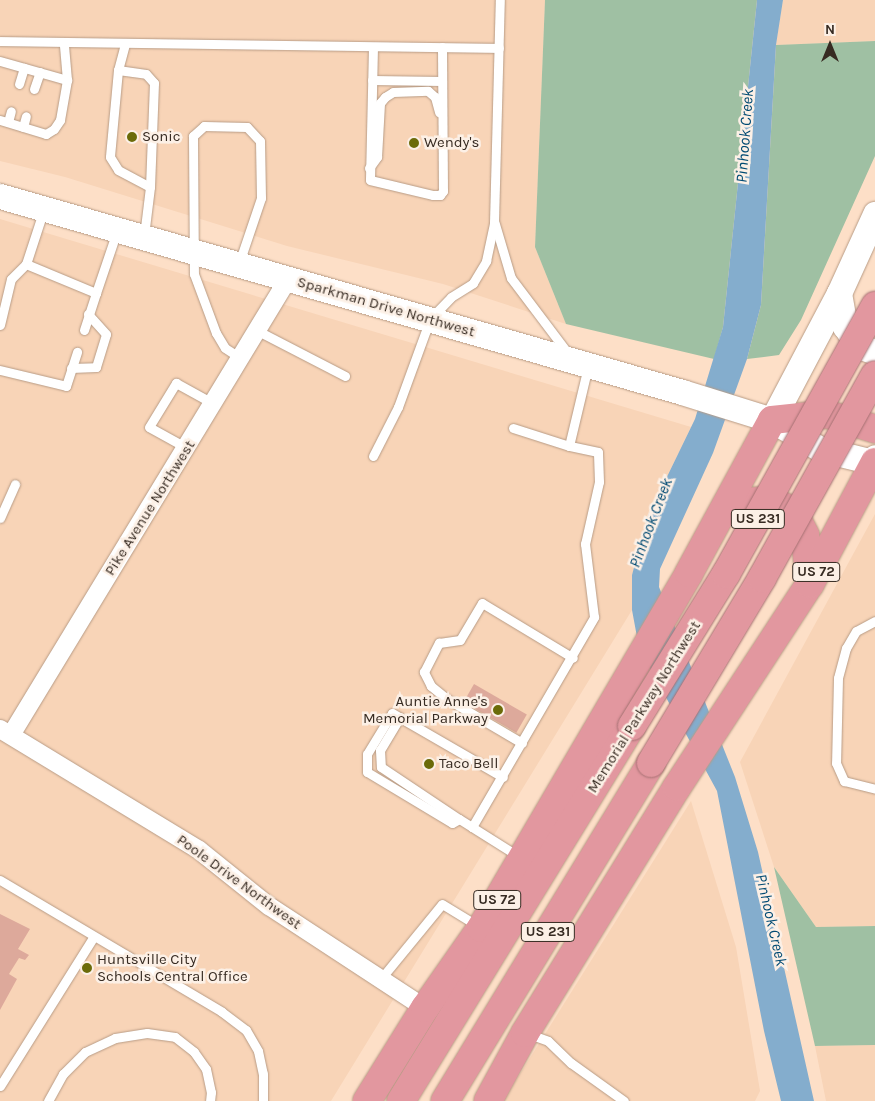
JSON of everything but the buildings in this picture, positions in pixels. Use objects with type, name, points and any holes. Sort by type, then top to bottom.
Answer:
[{"type":"highway","name":"Memorial Parkway Northwest","points":[[401,1101],[726,574],[875,306]]},
{"type":"highway","name":"US 231","points":[[445,1101],[762,578],[875,376]]},
{"type":"highway","name":"Sparkman Drive Northwest","points":[[772,420],[828,414],[875,429]]},
{"type":"highway","name":"US 72","points":[[367,1101],[425,1008],[481,928],[520,857],[616,693],[689,573],[772,420]]},
{"type":"highway","name":"US 72","points":[[488,1101],[525,1033],[678,787],[810,584],[874,460]]},
{"type":"highway","points":[[718,519],[746,501],[771,500],[793,511],[805,535],[810,584]]},
{"type":"main road","name":"Sparkman Drive Northwest","points":[[0,196],[196,252],[238,266],[580,361],[772,420],[820,449],[874,460]]},
{"type":"main road","points":[[772,420],[839,293],[875,214]]},
{"type":"main road","points":[[839,293],[845,326],[858,346],[875,352]]},
{"type":"street","name":"Pike Avenue Northwest","points":[[6,732],[187,448],[242,359],[288,279]]},
{"type":"street","name":"Poole Drive Northwest","points":[[6,732],[199,850],[269,906],[379,981],[425,1008]]},
{"type":"lane","points":[[373,456],[398,407],[430,319],[451,297],[473,283],[486,261],[494,222],[500,0]]},
{"type":"lane","points":[[0,41],[499,48]]},
{"type":"lane","points":[[11,112],[4,121],[46,134],[54,129],[60,120],[67,80],[64,43]]},
{"type":"lane","points":[[125,44],[118,70],[110,157],[118,170],[150,187]]},
{"type":"lane","points":[[374,47],[370,180],[375,183],[440,195],[443,124],[442,47]]},
{"type":"lane","points":[[0,61],[67,80]]},
{"type":"lane","points":[[19,84],[24,68]]},
{"type":"lane","points":[[118,70],[146,74],[154,83],[150,187],[144,238]]},
{"type":"lane","points":[[34,89],[40,72]]},
{"type":"lane","points":[[372,80],[442,81]]},
{"type":"lane","points":[[369,168],[377,157],[380,103],[393,92],[428,91],[435,97],[443,124]]},
{"type":"lane","points":[[23,126],[26,116]]},
{"type":"lane","points":[[238,266],[261,198],[260,141],[247,127],[204,126],[193,136],[192,214],[196,252],[194,274],[202,299],[226,348],[242,359]]},
{"type":"lane","points":[[0,324],[11,279],[26,264],[45,209]]},
{"type":"lane","points":[[494,222],[512,278],[580,361],[569,446]]},
{"type":"lane","points":[[84,330],[117,230]]},
{"type":"lane","points":[[26,264],[96,293]]},
{"type":"lane","points":[[72,368],[96,367],[106,334],[88,314]]},
{"type":"lane","points":[[258,331],[345,376]]},
{"type":"lane","points":[[0,370],[66,386],[76,352]]},
{"type":"lane","points":[[187,448],[149,427],[176,382],[214,404]]},
{"type":"lane","points":[[472,827],[573,658],[594,617],[585,544],[599,482],[598,452],[569,446],[513,428]]},
{"type":"lane","points":[[0,518],[15,484]]},
{"type":"lane","points":[[522,744],[447,700],[431,686],[424,672],[439,643],[460,640],[482,603],[573,658]]},
{"type":"lane","points":[[875,621],[856,631],[846,648],[838,678],[836,763],[844,781],[875,789]]},
{"type":"lane","points":[[396,715],[502,777]]},
{"type":"lane","points":[[396,715],[380,750],[381,767],[520,857]]},
{"type":"lane","points":[[396,715],[367,754],[367,772],[452,823],[459,819]]},
{"type":"lane","points":[[0,880],[93,938],[222,1012],[246,1030],[258,1051],[263,1074],[263,1101]]},
{"type":"lane","points":[[379,981],[442,904],[481,928]]},
{"type":"lane","points":[[0,1086],[93,938]]},
{"type":"lane","points":[[48,1101],[63,1074],[85,1052],[115,1038],[147,1032],[175,1036],[194,1052],[206,1069],[212,1092],[210,1101]]},
{"type":"lane","points":[[525,1033],[548,1041],[571,1063],[624,1101]]},
{"type":"shaded area","points":[[0,0],[545,0],[535,247],[566,324],[443,284],[287,246],[65,177],[0,161]]},
{"type":"shaded area","points":[[783,0],[875,0],[875,41],[776,45]]},
{"type":"shaded area","points":[[0,219],[691,427],[647,518],[632,575],[632,610],[331,1101],[0,1101]]},
{"type":"shaded area","points":[[875,514],[875,926],[816,927],[774,867],[740,762]]},
{"type":"shaded area","points":[[691,801],[736,947],[760,1091],[755,1101],[503,1101]]},
{"type":"shaded area","points":[[875,1045],[875,1101],[826,1101],[815,1046]]},
{"type":"green space","points":[[545,0],[757,0],[723,327],[714,359],[566,324],[535,247]]},
{"type":"green space","points":[[875,41],[875,156],[801,320],[779,355],[747,359],[761,305],[776,45]]},
{"type":"green space","points":[[774,867],[816,927],[875,926],[875,1045],[815,1046]]},
{"type":"water","name":"Pinhook Creek","points":[[757,0],[783,0],[776,45],[761,305],[747,359],[713,453],[660,569],[659,587],[735,777],[758,852],[814,1101],[781,1101],[764,1031],[717,791],[650,668],[637,637],[632,610],[632,575],[647,518],[695,419],[723,327]]},
{"type":"place","name":"Sonic","points":[[132,137]]},
{"type":"place","name":"Wendy's","points":[[414,143]]},
{"type":"place","name":"Auntie Anne's Memorial Parkway","points":[[498,710]]},
{"type":"place","name":"Taco Bell","points":[[429,764]]},
{"type":"place","name":"Huntsville City Schools Central Office","points":[[87,968]]}]
